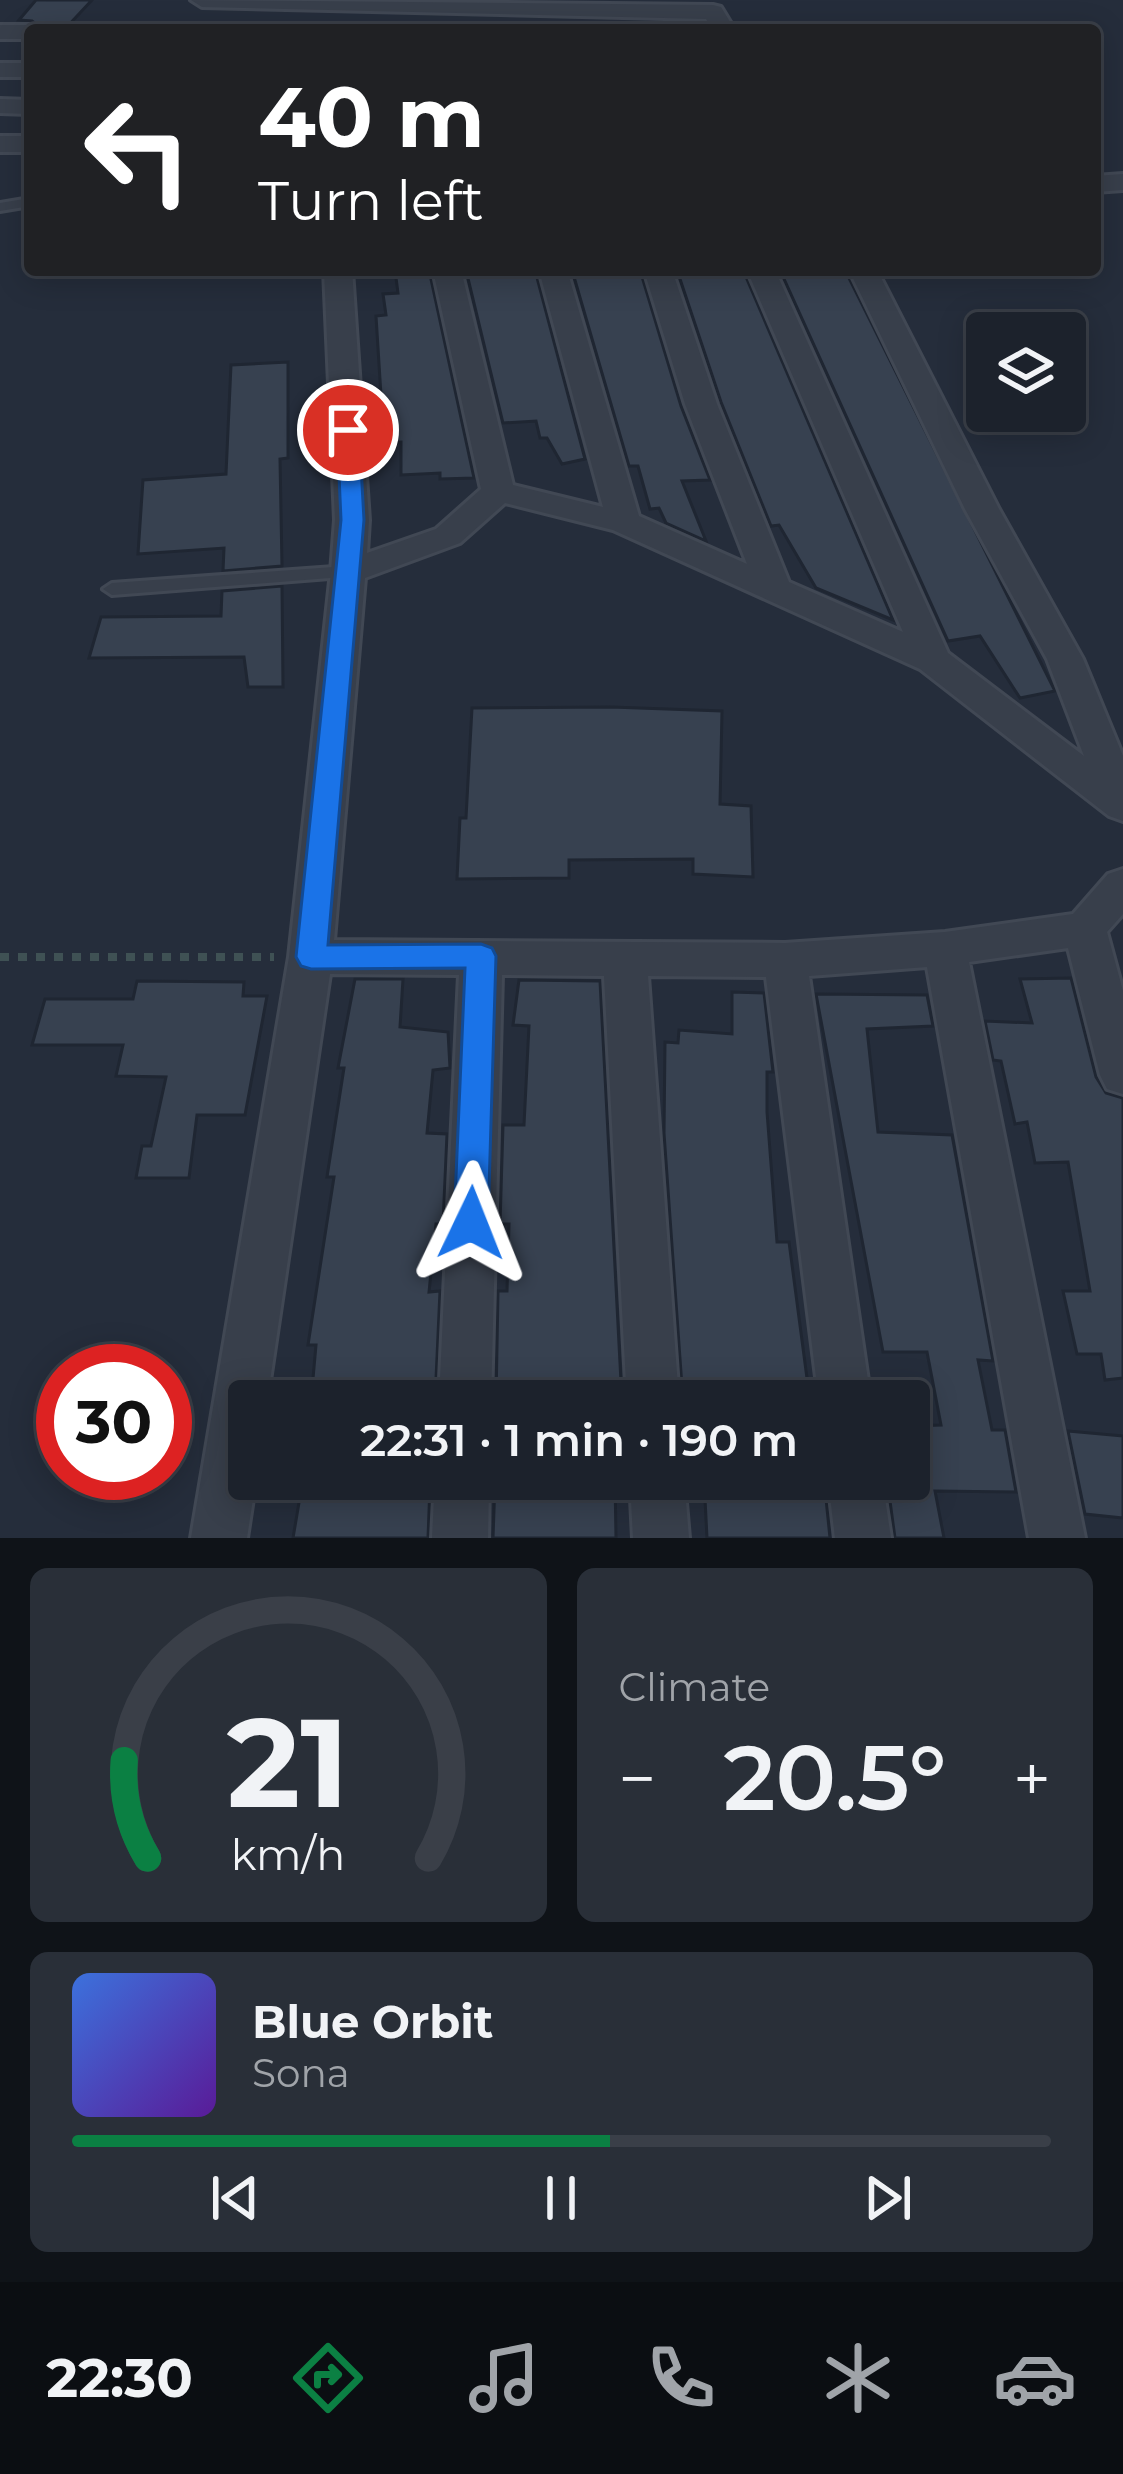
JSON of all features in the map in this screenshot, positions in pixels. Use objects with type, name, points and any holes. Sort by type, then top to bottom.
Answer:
[{"type":"street","points":[[202,0],[307,2],[557,20],[714,14]]},
{"type":"street","points":[[219,1538],[311,957],[348,572],[352,520],[338,276]]},
{"type":"street","points":[[448,276],[498,491]]},
{"type":"street","points":[[555,276],[624,522]]},
{"type":"street","points":[[660,276],[700,404],[773,586]]},
{"type":"street","points":[[764,276],[933,660]]},
{"type":"street","points":[[866,276],[982,509],[1065,658],[1123,805]]},
{"type":"street","points":[[348,572],[448,536],[498,491]]},
{"type":"street","points":[[498,491],[624,522],[933,660],[1123,805]]},
{"type":"street","points":[[311,957],[785,960],[945,949],[1085,929],[1123,885]]},
{"type":"street","points":[[1085,929],[1123,1075]]},
{"type":"street","points":[[945,949],[1057,1538]]},
{"type":"street","points":[[466,1380],[481,956]]},
{"type":"street","points":[[625,958],[651,1380]]},
{"type":"street","points":[[785,960],[841,1380]]},
{"type":"street","points":[[460,1538],[461,1500]]},
{"type":"street","points":[[659,1500],[661,1538]]},
{"type":"street","points":[[858,1500],[863,1538]]},
{"type":"lane","points":[[112,589],[348,572]]},
{"type":"path","points":[[0,957],[311,957]]},
{"type":"building","points":[[36,0],[92,0],[70,24],[19,20]]},
{"type":"building","points":[[396,276],[430,276],[474,478],[401,475],[401,442],[384,443],[376,316],[386,315],[383,294],[398,293]]},
{"type":"building","points":[[467,276],[537,276],[585,459],[562,464],[547,438],[540,438],[536,421],[503,423]]},
{"type":"building","points":[[574,276],[642,276],[681,406],[710,480],[682,481],[706,541],[666,523],[659,508],[650,509],[638,466],[629,466]]},
{"type":"building","points":[[679,276],[746,276],[893,620],[816,588],[779,525],[771,526],[721,402]]},
{"type":"building","points":[[783,276],[848,276],[1055,691],[1020,698],[980,636],[948,641]]},
{"type":"building","points":[[288,362],[288,458],[280,459],[282,566],[223,571],[224,548],[138,554],[143,480],[226,474],[231,365]]},
{"type":"building","points":[[282,586],[283,687],[248,687],[244,657],[89,658],[101,617],[221,616],[222,591]]},
{"type":"building","points":[[472,708],[722,711],[720,804],[751,806],[753,877],[693,874],[693,859],[569,860],[569,878],[457,879],[460,818],[466,818]]},
{"type":"building","points":[[1071,978],[1096,1077],[1106,1093],[1123,1098],[1123,1378],[1105,1380],[1101,1354],[1077,1354],[1063,1291],[1090,1291],[1068,1162],[1035,1163],[1027,1122],[1015,1124],[1001,1061],[993,1060],[985,1021],[1032,1023],[1020,979]]},
{"type":"building","points":[[355,979],[403,979],[400,1027],[448,1032],[450,1068],[433,1070],[427,1133],[447,1134],[443,1224],[436,1224],[429,1292],[440,1291],[436,1380],[313,1380],[316,1345],[308,1345],[334,1177],[327,1177],[344,1068],[338,1068]]},
{"type":"building","points":[[519,980],[600,981],[621,1380],[496,1380],[498,1291],[507,1291],[509,1224],[500,1224],[503,1125],[524,1125],[529,1026],[513,1025]]},
{"type":"building","points":[[137,981],[244,982],[243,996],[267,996],[245,1115],[197,1115],[189,1178],[136,1178],[142,1146],[151,1146],[166,1077],[116,1076],[123,1045],[32,1045],[45,999],[133,999]]},
{"type":"building","points":[[732,992],[764,993],[773,1072],[767,1072],[767,1112],[777,1242],[789,1242],[807,1380],[682,1380],[664,1133],[665,1042],[678,1043],[679,1030],[732,1034]]},
{"type":"building","points":[[816,994],[927,995],[933,1026],[867,1029],[878,1132],[952,1135],[993,1361],[978,1360],[992,1430],[1005,1430],[1016,1492],[935,1491],[944,1538],[895,1538],[890,1500],[930,1500],[930,1425],[941,1425],[927,1352],[883,1352]]},
{"type":"building","points":[[1068,1431],[1123,1436],[1123,1518],[1085,1514]]},
{"type":"building","points":[[299,1500],[429,1500],[428,1538],[293,1538]]},
{"type":"building","points":[[494,1500],[615,1500],[616,1538],[493,1538]]},
{"type":"building","points":[[705,1500],[826,1500],[830,1538],[707,1538]]},
{"type":"route","points":[[348,430],[352,520],[311,957],[481,956],[471,1223]]}]
